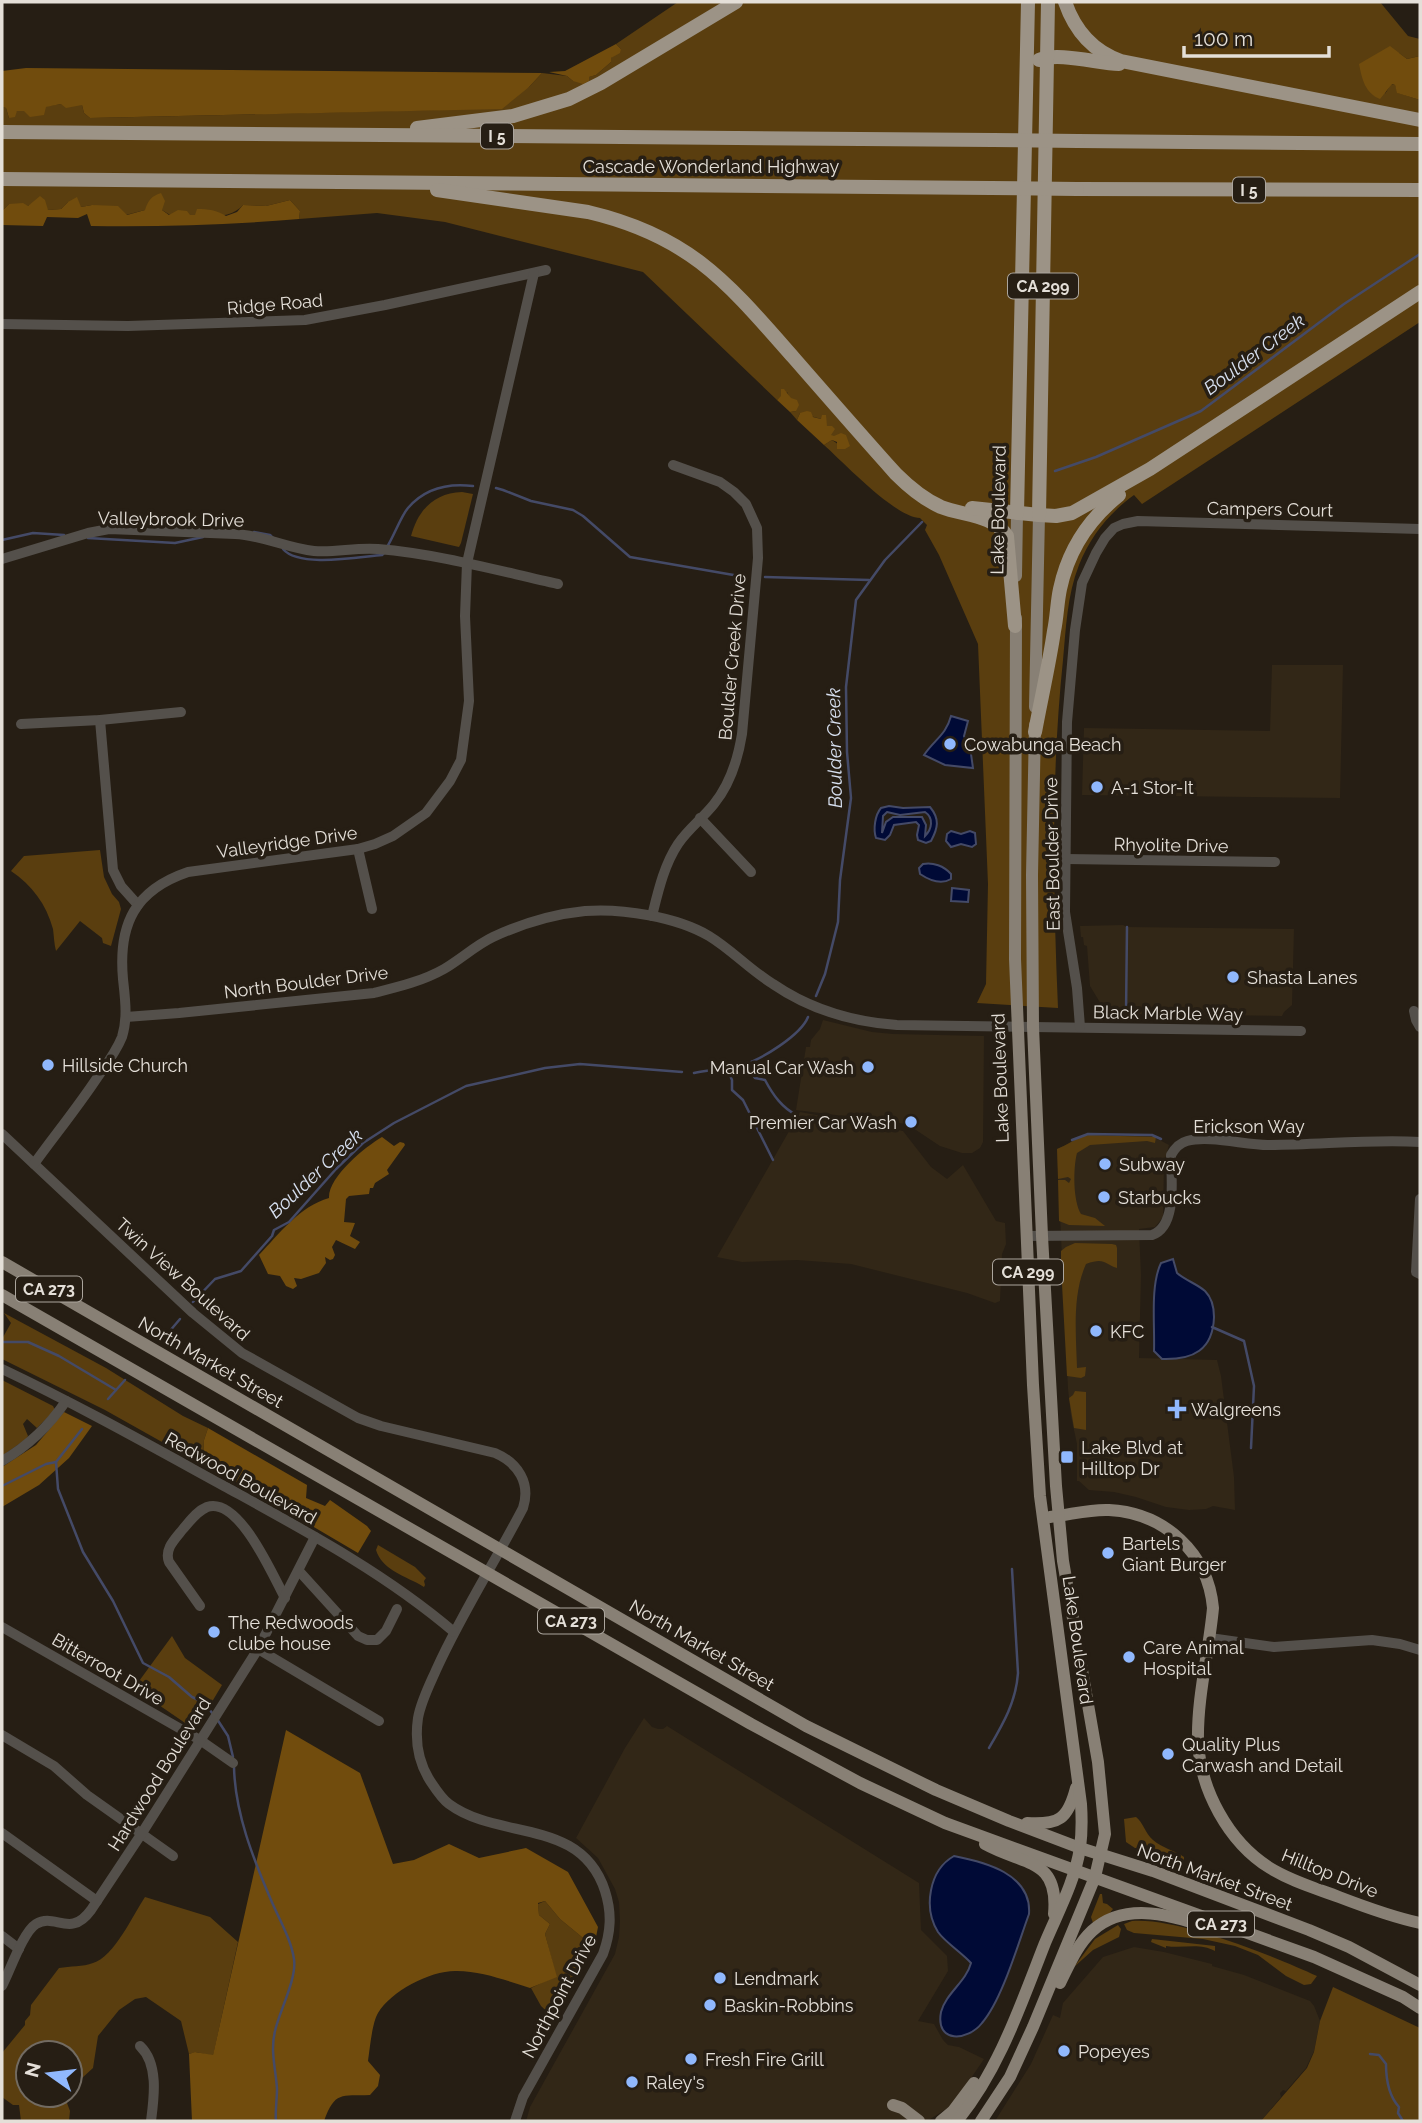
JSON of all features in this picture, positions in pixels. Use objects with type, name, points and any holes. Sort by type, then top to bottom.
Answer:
[{"type":"highway","points":[[365,135],[513,116],[553,105],[601,83],[736,2]]},
{"type":"highway","name":"Lake Boulevard","points":[[1017,513],[1028,2]]},
{"type":"highway","name":"Lake Boulevard","points":[[1039,515],[1048,2]]},
{"type":"highway","points":[[1065,2],[1076,27],[1092,45],[1113,58],[1420,120]]},
{"type":"highway","points":[[1027,76],[1035,63],[1046,57],[1138,65]]},
{"type":"highway","name":"Cascade Wonderland Highway","points":[[2,132],[1420,144]]},
{"type":"highway","name":"Cascade Wonderland Highway","points":[[2,179],[1420,190]]},
{"type":"highway","points":[[384,183],[588,212],[635,225],[674,244],[705,265],[737,293],[895,474],[925,498],[940,506],[994,523],[1001,528],[1007,536],[1016,626]]},
{"type":"highway","points":[[925,498],[1017,513],[1056,516],[1072,513],[1150,469],[1420,292]]},
{"type":"highway","points":[[1035,732],[1055,629],[1059,590],[1070,558],[1086,528],[1099,512],[1150,469]]},
{"type":"main road","name":"Lake Boulevard","points":[[957,2121],[990,2069],[1035,1971],[1075,1870],[1080,1848],[1081,1804],[1043,1517],[1033,1385],[1017,1027],[1017,513]]},
{"type":"main road","name":"Lake Boulevard","points":[[981,2121],[1014,2069],[1033,2027],[1095,1877],[1105,1834],[1098,1762],[1065,1572],[1059,1516],[1042,1236],[1034,1027],[1032,876],[1039,515]]},
{"type":"main road","name":"North Market Street","points":[[2,1262],[806,1726],[936,1790],[1009,1821],[1080,1848],[1153,1871],[1309,1930],[1349,1947],[1420,1985]]},
{"type":"main road","name":"CA 273","points":[[2,1295],[811,1758],[869,1788],[945,1823],[1347,1971],[1403,1997],[1420,2008]]},
{"type":"main road","name":"Hilltop Drive","points":[[1043,1517],[1102,1510],[1133,1513],[1158,1524],[1185,1544],[1209,1581],[1213,1608],[1198,1723],[1198,1746],[1210,1794],[1229,1828],[1249,1852],[1281,1874],[1357,1904],[1420,1923]]},
{"type":"main road","points":[[1009,1821],[1047,1824],[1061,1818],[1072,1804],[1078,1782]]},
{"type":"main road","points":[[945,1823],[1001,1853],[1043,1869],[1048,1874],[1054,1888],[1055,1900],[1054,1916],[1045,1943]]},
{"type":"main road","points":[[1033,2027],[1048,2008],[1082,1942],[1103,1923],[1126,1914],[1167,1916],[1230,1935],[1321,1968],[1347,1971]]},
{"type":"main road","points":[[1014,2069],[1010,2050],[1034,1990],[1035,1971]]},
{"type":"main road","points":[[941,2121],[953,2111],[979,2077],[990,2069]]},
{"type":"main road","points":[[893,2105],[902,2108],[919,2121]]},
{"type":"street","name":"Ridge Road","points":[[2,324],[141,326],[305,320],[546,270]]},
{"type":"street","name":"Valleyridge Drive","points":[[34,1164],[115,1052],[126,1017],[122,948],[126,929],[138,905],[162,882],[188,872],[358,849],[375,844],[393,836],[426,813],[450,781],[461,760],[469,701],[465,616],[467,563],[534,273]]},
{"type":"street","name":"Boulder Creek Drive","points":[[652,916],[673,853],[714,804],[737,761],[742,734],[758,544],[757,528],[751,514],[734,492],[720,482],[673,465]]},
{"type":"street","name":"Campers Court","points":[[1120,525],[1134,521],[1150,521],[1420,529]]},
{"type":"street","name":"East Boulder Drive","points":[[1080,1027],[1077,988],[1066,923],[1068,712],[1081,590],[1090,562],[1110,532],[1120,525]]},
{"type":"street","name":"Valleybrook Drive","points":[[2,559],[88,533],[114,529],[183,534],[242,534],[302,550],[331,552],[379,549],[467,563],[558,584]]},
{"type":"street","points":[[21,724],[181,712]]},
{"type":"street","points":[[100,720],[113,870],[121,886],[138,905]]},
{"type":"street","points":[[700,818],[751,872]]},
{"type":"street","points":[[358,849],[372,909]]},
{"type":"street","name":"Rhyolite Drive","points":[[1066,859],[1275,862]]},
{"type":"street","name":"North Boulder Drive","points":[[126,1017],[374,993],[399,987],[444,969],[492,937],[552,916],[606,910],[652,916],[709,936],[772,984],[825,1012],[884,1024],[1034,1027]]},
{"type":"street","points":[[1414,1012],[1420,1027]]},
{"type":"street","name":"Black Marble Way","points":[[1034,1027],[1301,1031]]},
{"type":"street","name":"Twin View Boulevard","points":[[2,1135],[193,1313],[242,1353],[358,1418],[380,1426],[495,1453],[509,1461],[523,1479],[525,1499],[501,1549]]},
{"type":"street","name":"Erickson Way","points":[[1027,1236],[1152,1235],[1160,1232],[1169,1218],[1171,1155],[1176,1147],[1185,1141],[1267,1145],[1384,1140],[1420,1142]]},
{"type":"street","points":[[1420,1199],[1416,1272],[1420,1274]]},
{"type":"street","name":"Redwood Boulevard","points":[[2,1369],[315,1537],[390,1582],[454,1632]]},
{"type":"street","points":[[2,1461],[31,1442],[66,1401]]},
{"type":"street","points":[[200,1606],[169,1562],[167,1555],[169,1548],[197,1513],[210,1506],[223,1509],[242,1523],[285,1598]]},
{"type":"street","name":"Hardwood Boulevard","points":[[2,1986],[19,1949],[34,1925],[74,1924],[86,1917],[258,1649],[315,1537]]},
{"type":"street","name":"Northpoint Drive","points":[[501,1549],[454,1632],[419,1714],[418,1746],[425,1772],[447,1803],[467,1815],[545,1835],[572,1847],[588,1862],[602,1883],[609,1910],[610,1931],[603,1954],[523,2098],[515,2121]]},
{"type":"street","points":[[299,1571],[358,1636],[367,1640],[377,1640],[382,1635],[397,1609]]},
{"type":"street","name":"Bitterroot Drive","points":[[2,1626],[200,1740],[233,1763]]},
{"type":"street","points":[[1210,1638],[1274,1647],[1372,1640],[1420,1650]]},
{"type":"street","points":[[258,1649],[379,1721]]},
{"type":"street","points":[[2,1735],[54,1766],[87,1795],[173,1856]]},
{"type":"street","points":[[2,1833],[97,1901]]},
{"type":"street","points":[[2,1936],[19,1949]]},
{"type":"street","points":[[140,2046],[149,2057],[153,2077],[151,2121]]},
{"type":"shaded area","points":[[678,2],[1380,2],[1408,36],[1420,39],[1420,56],[1407,59],[1399,53],[1385,94],[1391,84],[1395,85],[1398,93],[1420,100],[1420,322],[1142,504],[1134,495],[1101,526],[1079,565],[1068,612],[1056,747],[1054,877],[1058,1008],[977,1003],[986,984],[988,884],[978,644],[939,555],[925,530],[927,525],[920,518],[898,509],[870,488],[824,445],[832,440],[845,449],[830,435],[821,419],[800,413],[797,420],[790,412],[796,411],[787,392],[777,400],[643,272],[445,222],[377,213],[299,219],[300,211],[290,200],[266,206],[243,205],[228,214],[209,217],[170,215],[162,210],[145,210],[126,215],[92,205],[81,207],[68,202],[61,209],[48,210],[35,202],[28,206],[9,204],[2,211],[2,107],[6,108],[9,118],[17,111],[61,104],[82,105],[84,113],[90,118],[439,110],[529,87],[542,73],[567,76],[573,81],[596,75],[621,49],[616,44]]},
{"type":"shaded area","points":[[616,44],[621,49],[620,53],[583,84],[567,76],[549,72],[565,71]]},
{"type":"shaded area","points":[[1390,46],[1407,59],[1420,56],[1420,100],[1397,93],[1395,85],[1392,84],[1380,99],[1365,85],[1359,64]]},
{"type":"shaded area","points":[[26,68],[542,73],[502,109],[90,118],[84,113],[82,105],[66,108],[61,104],[46,107],[44,115],[30,117],[24,111],[17,111],[15,117],[9,118],[6,108],[2,107],[2,71]]},
{"type":"shaded area","points":[[161,193],[165,201],[162,210],[169,215],[178,210],[195,215],[197,209],[201,209],[216,211],[226,216],[237,212],[243,205],[266,206],[290,200],[300,211],[299,219],[195,225],[91,226],[87,214],[78,218],[47,217],[43,226],[2,225],[2,211],[9,204],[23,203],[28,206],[40,196],[45,200],[48,210],[61,209],[77,197],[81,207],[118,206],[127,215],[145,210],[150,199]]},
{"type":"shaded area","points":[[781,389],[797,400],[799,405],[796,411],[790,412],[777,400],[781,396]]},
{"type":"shaded area","points":[[811,412],[813,417],[821,419],[822,415],[826,415],[827,426],[835,429],[831,435],[846,435],[850,446],[837,449],[837,442],[832,440],[824,445],[797,420],[800,413]]},
{"type":"shaded area","points":[[462,492],[473,494],[459,547],[411,536],[418,518],[429,505],[443,496]]},
{"type":"shaded area","points":[[1272,665],[1343,665],[1340,798],[1082,795],[1084,728],[1270,731]]},
{"type":"shaded area","points":[[100,850],[104,877],[121,909],[111,946],[103,943],[102,938],[80,921],[56,951],[53,929],[42,903],[32,889],[11,871],[24,856]]},
{"type":"shaded area","points":[[1080,926],[1294,929],[1292,1005],[1282,1016],[1127,1014],[1126,1010],[1125,1014],[1107,1014],[1090,986],[1087,946],[1081,937]]},
{"type":"shaded area","points":[[823,1020],[872,1032],[984,1036],[983,1142],[980,1148],[972,1153],[962,1153],[940,1146],[907,1124],[796,1110],[806,1047],[810,1047],[811,1040]]},
{"type":"shaded area","points":[[800,1112],[903,1131],[931,1167],[947,1179],[963,1165],[996,1221],[1005,1223],[1006,1244],[1002,1254],[1000,1301],[995,1303],[967,1293],[851,1264],[797,1260],[742,1262],[717,1257]]},
{"type":"shaded area","points":[[1085,1135],[1156,1137],[1155,1143],[1147,1141],[1090,1145],[1077,1153],[1074,1184],[1078,1208],[1081,1214],[1095,1218],[1105,1226],[1069,1225],[1059,1221],[1058,1180],[1069,1183],[1071,1179],[1058,1179],[1057,1149]]},
{"type":"shaded area","points":[[1088,1135],[1152,1136],[1169,1145],[1164,1163],[1163,1217],[1155,1227],[1139,1229],[1139,1358],[1217,1360],[1234,1477],[1235,1510],[1213,1506],[1189,1510],[1166,1507],[1114,1492],[1089,1490],[1077,1481],[1077,1444],[1068,1389],[1057,1149]]},
{"type":"shaded area","points":[[382,1137],[394,1146],[400,1142],[405,1145],[387,1170],[389,1174],[370,1188],[369,1194],[349,1196],[346,1199],[344,1222],[355,1223],[350,1236],[360,1242],[355,1249],[336,1240],[332,1247],[335,1255],[333,1259],[325,1257],[326,1263],[319,1273],[301,1279],[294,1278],[297,1286],[293,1289],[286,1286],[280,1276],[268,1274],[259,1255],[299,1214],[329,1198],[334,1181],[341,1172],[357,1155]]},
{"type":"shaded area","points":[[1075,1243],[1112,1244],[1117,1248],[1117,1268],[1101,1261],[1092,1262],[1086,1264],[1082,1276],[1076,1328],[1077,1368],[1086,1367],[1085,1376],[1081,1378],[1067,1376],[1061,1266],[1061,1251]]},
{"type":"shaded area","points":[[4,1313],[106,1368],[183,1416],[208,1428],[204,1440],[203,1465],[105,1410],[2,1359],[2,1339],[11,1323]]},
{"type":"shaded area","points":[[2,1380],[53,1406],[55,1410],[37,1428],[27,1419],[23,1424],[28,1436],[26,1439],[2,1456]]},
{"type":"shaded area","points":[[1075,1391],[1086,1392],[1086,1430],[1074,1428],[1069,1398]]},
{"type":"shaded area","points":[[64,1412],[92,1426],[69,1458],[39,1485],[2,1507],[2,1467],[36,1445]]},
{"type":"shaded area","points":[[208,1428],[307,1485],[306,1498],[325,1506],[330,1500],[367,1526],[371,1531],[358,1553],[203,1465],[204,1440]]},
{"type":"shaded area","points":[[378,1545],[415,1567],[426,1578],[424,1587],[388,1567],[379,1557],[376,1550]]},
{"type":"shaded area","points":[[172,1636],[185,1658],[222,1685],[200,1722],[191,1727],[134,1688]]},
{"type":"shaded area","points":[[644,1718],[652,1727],[663,1729],[667,1726],[919,1883],[921,1930],[947,1956],[948,1971],[918,2021],[934,2024],[948,2045],[959,2047],[984,2059],[950,2109],[927,2121],[526,2121],[530,2107],[615,1954],[620,1921],[615,1889],[598,1858],[576,1838]]},
{"type":"shaded area","points":[[286,1730],[360,1773],[393,1864],[414,1860],[449,1844],[479,1858],[526,1848],[568,1872],[598,1927],[594,1947],[560,1919],[545,1901],[538,1903],[539,1915],[550,1924],[545,1934],[557,1977],[530,1988],[494,1977],[457,1971],[436,1974],[413,1983],[384,2005],[374,2023],[368,2061],[380,2075],[378,2086],[370,2095],[340,2097],[332,2104],[324,2121],[192,2121],[189,2054],[195,2052],[213,2055]]},
{"type":"shaded area","points":[[1136,1817],[1153,1840],[1184,1857],[1184,1864],[1142,1848],[1135,1848],[1126,1842],[1124,1819]]},
{"type":"shaded area","points":[[1100,1894],[1103,1903],[1113,1909],[1093,1923],[1091,1917]]},
{"type":"shaded area","points":[[145,1897],[210,1917],[238,1942],[213,2056],[196,2052],[189,2054],[181,2021],[146,1997],[135,1999],[119,2010],[98,2036],[93,2068],[84,2076],[84,2039],[14,2039],[13,2105],[2,2097],[2,2053],[25,2025],[31,2005],[59,1968],[85,1965],[101,1959],[116,1944]]},
{"type":"shaded area","points":[[545,1901],[560,1919],[594,1947],[555,2019],[541,2006],[531,1988],[556,1976],[545,1934],[550,1924],[539,1915],[538,1904]]},
{"type":"shaded area","points":[[1151,1921],[1199,1931],[1276,1958],[1317,1976],[1311,1984],[1304,1985],[1286,1976],[1258,1955],[1235,1946],[1203,1939],[1134,1933],[1127,1930],[1124,1924]]},
{"type":"shaded area","points":[[1118,1925],[1121,1929],[1119,1937],[1093,1950],[1074,1967],[1095,1939]]},
{"type":"shaded area","points":[[1152,1939],[1215,1946],[1215,1951],[1197,1946],[1166,1948],[1151,1942]]},
{"type":"shaded area","points":[[1134,1947],[1212,1964],[1310,2001],[1320,2021],[1314,2051],[1306,2068],[1286,2091],[1280,2093],[1281,2097],[1261,2121],[995,2121],[1031,2064],[1053,2015],[1060,2018],[1063,2003],[1103,1957]]},
{"type":"shaded area","points":[[1333,1987],[1420,2028],[1420,2121],[1261,2121],[1307,2068]]},
{"type":"shaded area","points":[[20,2109],[70,2111],[69,2121],[21,2121]]},
{"type":"water","name":"Cowabunga Beach","points":[[951,716],[968,721],[964,736],[970,747],[973,768],[945,765],[924,755],[943,732]]},
{"type":"water","points":[[930,807],[937,824],[931,841],[926,843],[918,840],[919,825],[916,822],[894,825],[885,840],[876,838],[875,822],[881,808]],"holes":[[[887,812],[900,815],[925,812],[931,820],[929,830],[925,836],[926,825],[922,817],[893,817],[886,822],[882,833],[883,816]]]},
{"type":"water","points":[[951,831],[961,834],[970,831],[975,833],[976,844],[972,847],[961,844],[951,847],[946,841],[947,834]]},
{"type":"water","points":[[923,864],[942,867],[951,874],[951,879],[939,882],[931,880],[920,874],[919,868]]},
{"type":"water","points":[[952,888],[969,890],[968,902],[951,901]]},
{"type":"water","points":[[1173,1259],[1177,1273],[1207,1294],[1212,1303],[1213,1328],[1210,1338],[1199,1351],[1183,1358],[1162,1359],[1154,1351],[1155,1283],[1161,1263]]},
{"type":"water","points":[[954,1856],[992,1866],[1015,1880],[1028,1900],[1029,1914],[1009,1971],[989,2013],[976,2029],[961,2036],[948,2034],[943,2030],[941,2012],[971,1963],[938,1932],[933,1922],[930,1901],[931,1890],[939,1870]]},
{"type":"waterway","name":"Boulder Creek","points":[[1055,471],[1096,457],[1201,411],[1344,304],[1420,254]]},
{"type":"waterway","points":[[387,547],[405,512],[429,491],[446,486],[473,486]]},
{"type":"waterway","points":[[496,488],[531,501],[573,510],[630,557],[745,577]]},
{"type":"waterway","name":"Boulder Creek","points":[[816,996],[825,974],[838,922],[840,880],[851,798],[846,687],[856,600],[885,560],[922,522]]},
{"type":"waterway","points":[[254,532],[270,535],[274,539]]},
{"type":"waterway","points":[[2,540],[33,533],[64,535]]},
{"type":"waterway","points":[[88,538],[175,543],[203,537]]},
{"type":"waterway","points":[[283,549],[291,555],[315,560],[384,553]]},
{"type":"waterway","points":[[765,577],[869,580]]},
{"type":"waterway","points":[[1126,1014],[1127,927]]},
{"type":"waterway","name":"Boulder Creek","points":[[694,1073],[736,1066],[759,1058],[789,1039],[808,1017]]},
{"type":"waterway","points":[[750,1063],[749,1069],[755,1078],[765,1080],[778,1101],[798,1116]]},
{"type":"waterway","name":"Boulder Creek","points":[[193,1302],[215,1279],[241,1271],[272,1236],[274,1230],[289,1222],[363,1143],[394,1123],[466,1086],[545,1068],[580,1064],[682,1072]]},
{"type":"waterway","points":[[730,1067],[728,1071],[732,1090],[743,1100],[773,1160]]},
{"type":"waterway","points":[[1072,1140],[1088,1134],[1152,1135],[1161,1139]]},
{"type":"waterway","name":"Boulder Creek","points":[[163,1339],[180,1319]]},
{"type":"waterway","points":[[1212,1327],[1244,1341],[1254,1386],[1251,1448]]},
{"type":"waterway","points":[[2,1342],[28,1342],[59,1356],[116,1390]]},
{"type":"waterway","name":"Boulder Creek","points":[[108,1399],[125,1380]]},
{"type":"waterway","name":"Boulder Creek","points":[[2,1486],[46,1464],[56,1462],[82,1429]]},
{"type":"waterway","points":[[56,1462],[58,1489],[83,1552],[113,1601],[143,1663],[169,1677],[192,1697],[203,1702],[213,1714]]},
{"type":"waterway","points":[[989,1748],[1008,1712],[1017,1684],[1012,1569]]},
{"type":"waterway","points":[[217,1719],[228,1736],[233,1757]]},
{"type":"waterway","points":[[234,1767],[246,1835],[288,1937],[294,1959],[293,1976],[274,2038],[276,2121]]},
{"type":"waterway","points":[[1370,2054],[1379,2055],[1386,2064],[1388,2087],[1403,2121]]},
{"type":"place","name":"Cowabunga Beach","points":[[950,744]]},
{"type":"place","name":"A-1 Stor-It","points":[[1097,787]]},
{"type":"place","name":"Shasta Lanes","points":[[1233,977]]},
{"type":"place","name":"Hillside Church","points":[[48,1065]]},
{"type":"place","name":"Manual Car Wash","points":[[868,1067]]},
{"type":"place","name":"Premier Car Wash","points":[[911,1122]]},
{"type":"place","name":"Subway","points":[[1105,1164]]},
{"type":"place","name":"Starbucks","points":[[1104,1197]]},
{"type":"place","name":"KFC","points":[[1096,1331]]},
{"type":"place","name":"Walgreens","points":[[1177,1409]]},
{"type":"place","name":"Lake Blvd at Hilltop Dr","points":[[1067,1457]]},
{"type":"place","name":"Bartels Giant Burger","points":[[1108,1553]]},
{"type":"place","name":"The Redwoods clube house","points":[[214,1632]]},
{"type":"place","name":"Care Animal Hospital","points":[[1129,1657]]},
{"type":"place","name":"Quality Plus Carwash and Detail","points":[[1168,1754]]},
{"type":"place","name":"Lendmark","points":[[720,1978]]},
{"type":"place","name":"Baskin-Robbins","points":[[710,2005]]},
{"type":"place","name":"Popeyes","points":[[1064,2051]]},
{"type":"place","name":"Fresh Fire Grill","points":[[691,2059]]},
{"type":"place","name":"Raley's","points":[[632,2082]]}]
